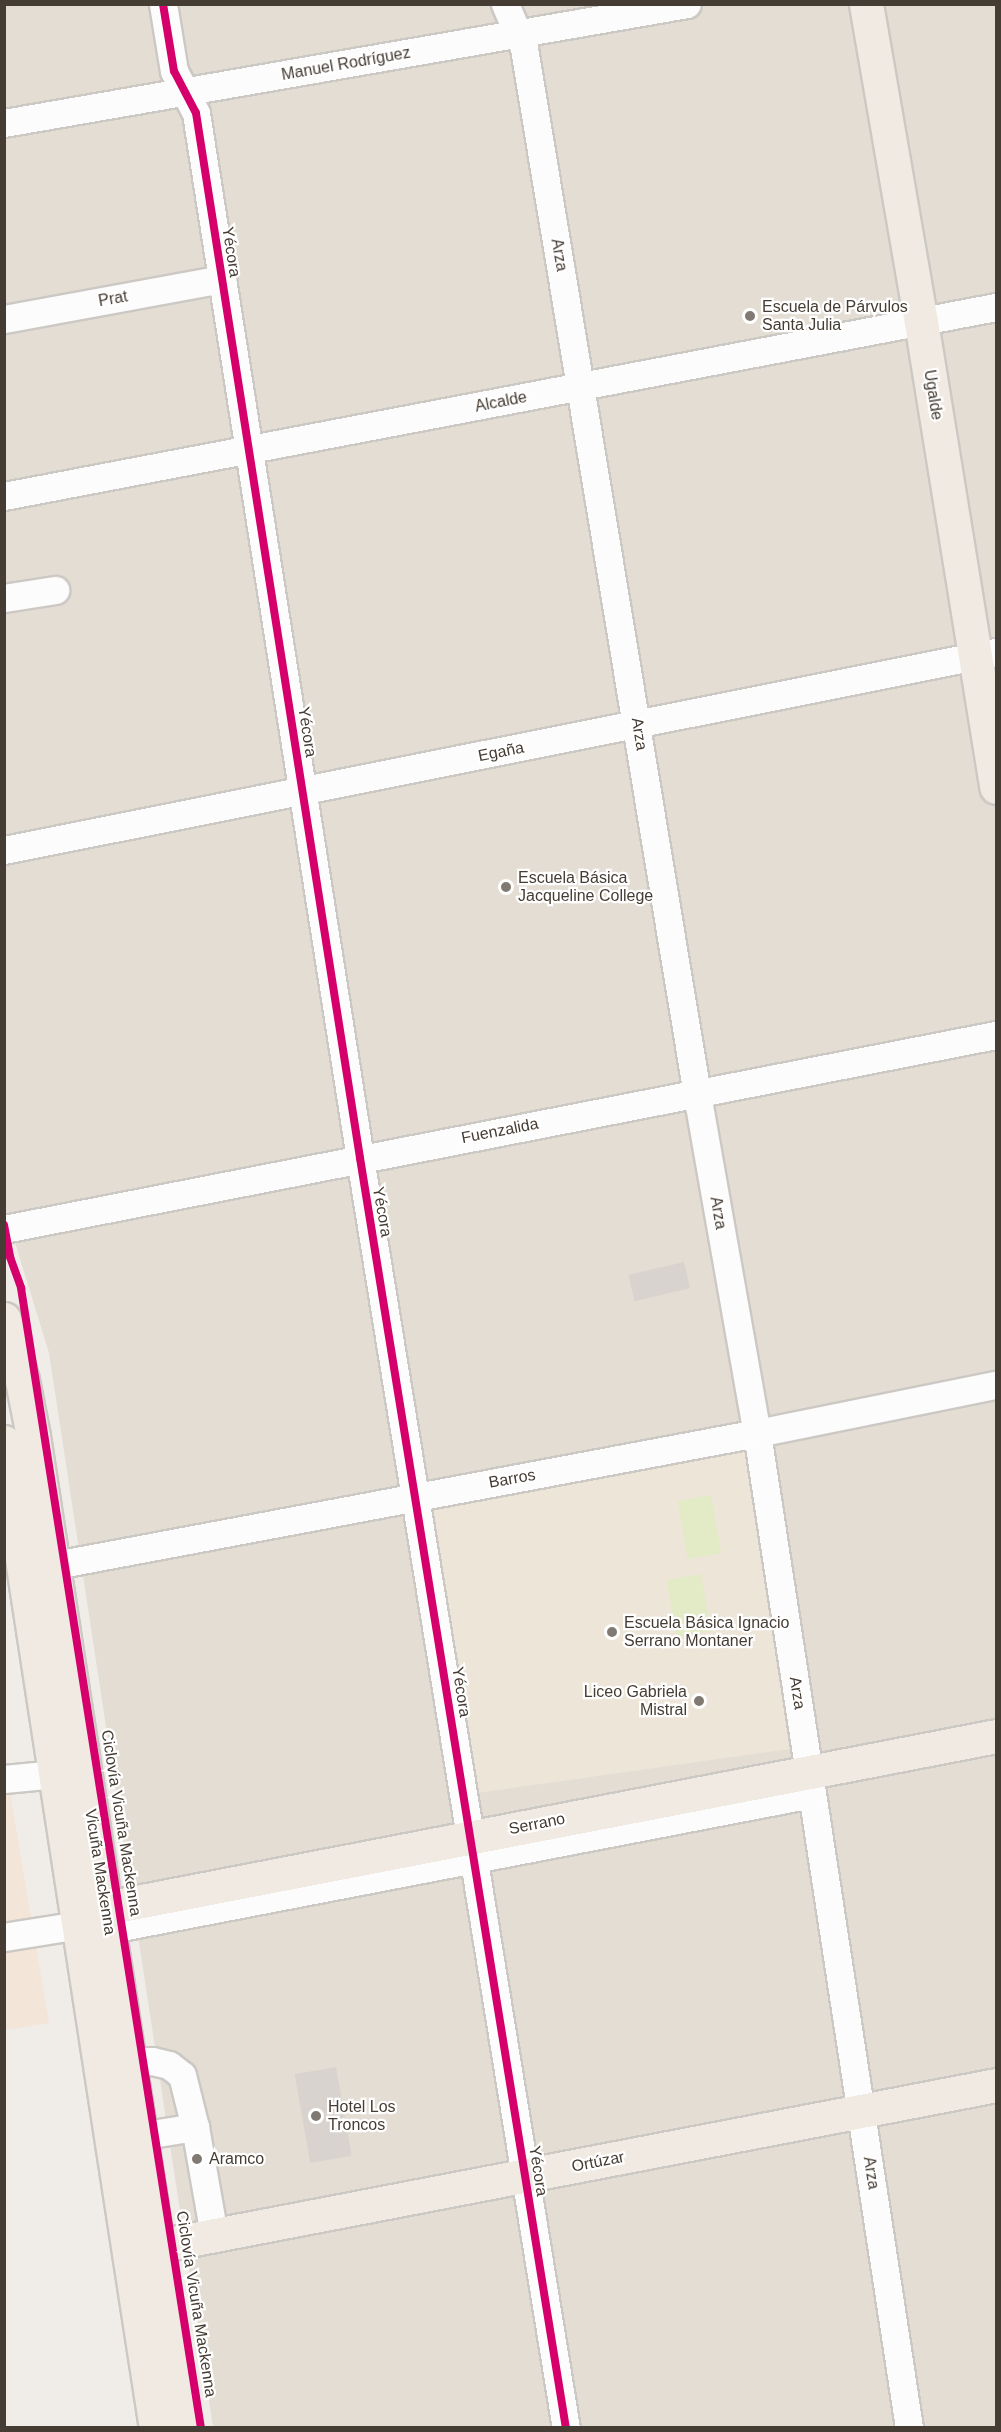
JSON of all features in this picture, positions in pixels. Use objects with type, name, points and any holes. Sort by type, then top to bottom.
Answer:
[{"type":"main road","name":"Ugalde","points":[[866,4],[921,322],[986,654],[996,787]]},
{"type":"main road","name":"Vicuña Mackenna","points":[[4,1319],[22,1380],[56,1774],[90,1922],[129,2061],[140,2136],[143,2249],[156,2427]]},
{"type":"main road","name":"Vicuña Mackenna","points":[[4,1442],[11,1513],[40,1568],[90,1922],[143,2249],[185,2427]]},
{"type":"main road","name":"Serrano","points":[[90,1922],[811,1783],[996,1737]]},
{"type":"main road","name":"Ortúzar","points":[[143,2249],[996,2085]]},
{"type":"street","name":"Yécora","points":[[163,4],[174,71],[196,113],[360,1158],[417,1496],[566,2427]]},
{"type":"street","name":"Arza","points":[[505,4],[524,48],[698,1094],[757,1433],[909,2427]]},
{"type":"street","name":"Manuel Rodríguez","points":[[4,123],[687,4]]},
{"type":"street","name":"Prat","points":[[4,319],[222,279]]},
{"type":"street","name":"Alcalde","points":[[4,496],[996,308]]},
{"type":"street","points":[[4,598],[55,590]]},
{"type":"street","name":"Egaña","points":[[4,850],[986,654]]},
{"type":"street","name":"Fuenzalida","points":[[4,1229],[996,1035]]},
{"type":"street","name":"Barros","points":[[40,1568],[757,1433],[996,1385]]},
{"type":"street","points":[[4,1779],[56,1774]]},
{"type":"street","points":[[4,1937],[90,1922]]},
{"type":"street","points":[[129,2061],[152,2061],[169,2065],[182,2075],[195,2127],[214,2235]]},
{"type":"street","points":[[140,2136],[195,2127]]},
{"type":"shaded area","points":[[4,5],[996,5],[996,2427],[213,2427],[49,1353],[5,1210]]},
{"type":"shaded area","name":"Escuela Básica Ignacio Serrano Montaner","points":[[747,1447],[789,1749],[472,1794],[429,1492]]},
{"type":"shaded area","points":[[4,1756],[49,2023],[5,2030]]},
{"type":"green space","points":[[711,1495],[721,1553],[688,1559],[678,1501]]},
{"type":"green space","points":[[701,1574],[711,1631],[677,1637],[667,1580]]},
{"type":"building","points":[[684,1262],[690,1288],[635,1301],[628,1275]]},
{"type":"building","points":[[336,2067],[352,2156],[310,2163],[295,2074]]},
{"type":"cycle path","points":[[163,4],[174,71],[196,113],[360,1158],[566,2428]]},
{"type":"cycle path","name":"Ciclovía Vicuña Mackenna","points":[[4,1225],[10,1257],[21,1288],[201,2428]]},
{"type":"place","name":"Escuela de Párvulos Santa Julia","points":[[750,316]]},
{"type":"place","name":"Escuela Básica Jacqueline College","points":[[506,887]]},
{"type":"place","name":"Escuela Básica Ignacio Serrano Montaner","points":[[612,1632]]},
{"type":"place","name":"Liceo Gabriela Mistral","points":[[699,1701]]},
{"type":"place","name":"Hotel Los Troncos","points":[[316,2116]]},
{"type":"place","name":"Aramco","points":[[197,2159]]}]
